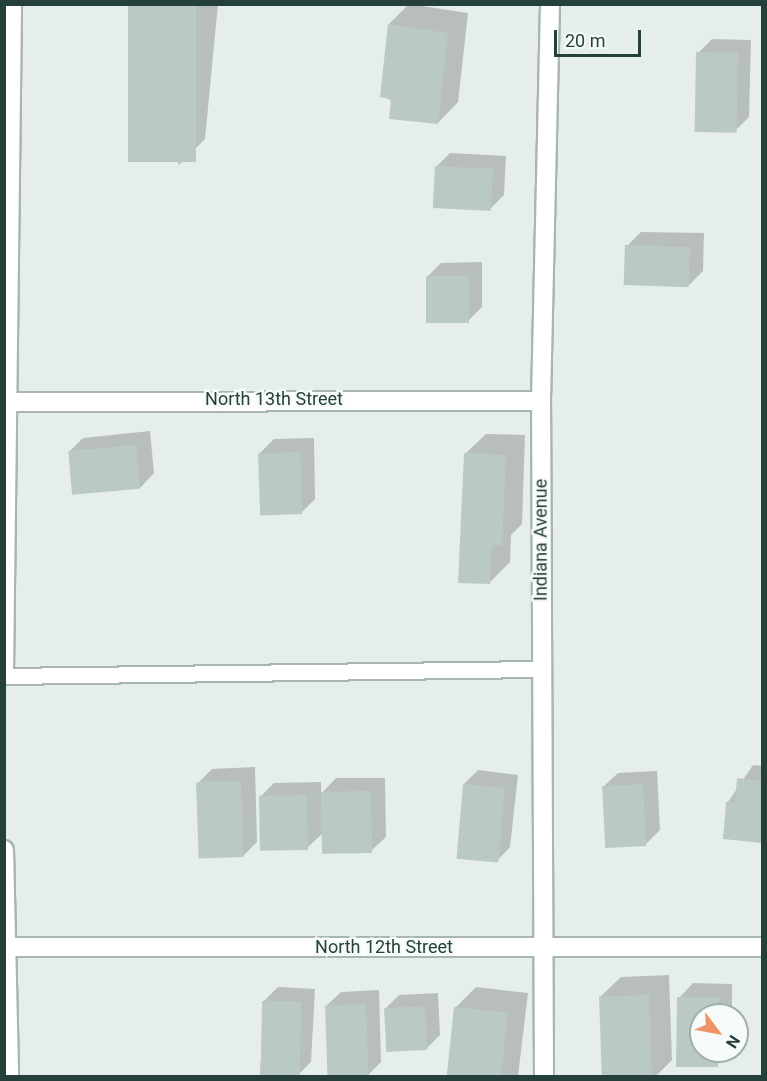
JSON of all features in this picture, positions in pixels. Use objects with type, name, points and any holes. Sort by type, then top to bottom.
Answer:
[{"type":"street","points":[[4,674],[12,4]]},
{"type":"street","name":"Indiana Avenue","points":[[544,1077],[541,401],[550,4]]},
{"type":"street","name":"North 13th Street","points":[[7,402],[541,401]]},
{"type":"street","points":[[4,850],[9,1077]]},
{"type":"street","name":"North 12th Street","points":[[6,947],[762,947]]},
{"type":"lane","points":[[4,674],[542,669]]},
{"type":"building","points":[[128,4],[196,4],[196,162],[128,162]]},
{"type":"building","points":[[388,24],[448,33],[438,124],[389,119],[391,99],[380,97]]},
{"type":"building","points":[[696,52],[738,53],[737,133],[695,132]]},
{"type":"building","points":[[435,166],[493,169],[491,211],[433,208]]},
{"type":"building","points":[[625,245],[690,247],[689,287],[624,285]]},
{"type":"building","points":[[426,276],[469,276],[469,323],[426,323]]},
{"type":"building","points":[[136,445],[140,489],[72,495],[68,451]]},
{"type":"building","points":[[300,452],[302,514],[260,515],[258,453]]},
{"type":"building","points":[[464,453],[506,455],[502,546],[492,545],[490,584],[458,583]]},
{"type":"building","points":[[737,778],[762,781],[762,843],[723,839],[726,802],[735,802]]},
{"type":"building","points":[[241,781],[244,857],[199,859],[196,783]]},
{"type":"building","points":[[463,784],[505,788],[498,862],[456,859]]},
{"type":"building","points":[[643,784],[646,846],[605,848],[602,786]]},
{"type":"building","points":[[371,791],[372,853],[322,854],[321,792]]},
{"type":"building","points":[[307,795],[308,850],[260,851],[259,796]]},
{"type":"building","points":[[649,995],[652,1076],[602,1076],[599,997]]},
{"type":"building","points":[[677,997],[719,997],[719,1003],[689,1003],[689,1063],[718,1063],[718,1067],[676,1067]]},
{"type":"building","points":[[262,1001],[301,1002],[300,1076],[261,1076]]},
{"type":"building","points":[[366,1004],[369,1076],[327,1076],[325,1005]]},
{"type":"building","points":[[425,1006],[427,1050],[386,1052],[384,1008]]},
{"type":"building","points":[[454,1007],[508,1013],[501,1076],[447,1076]]}]
